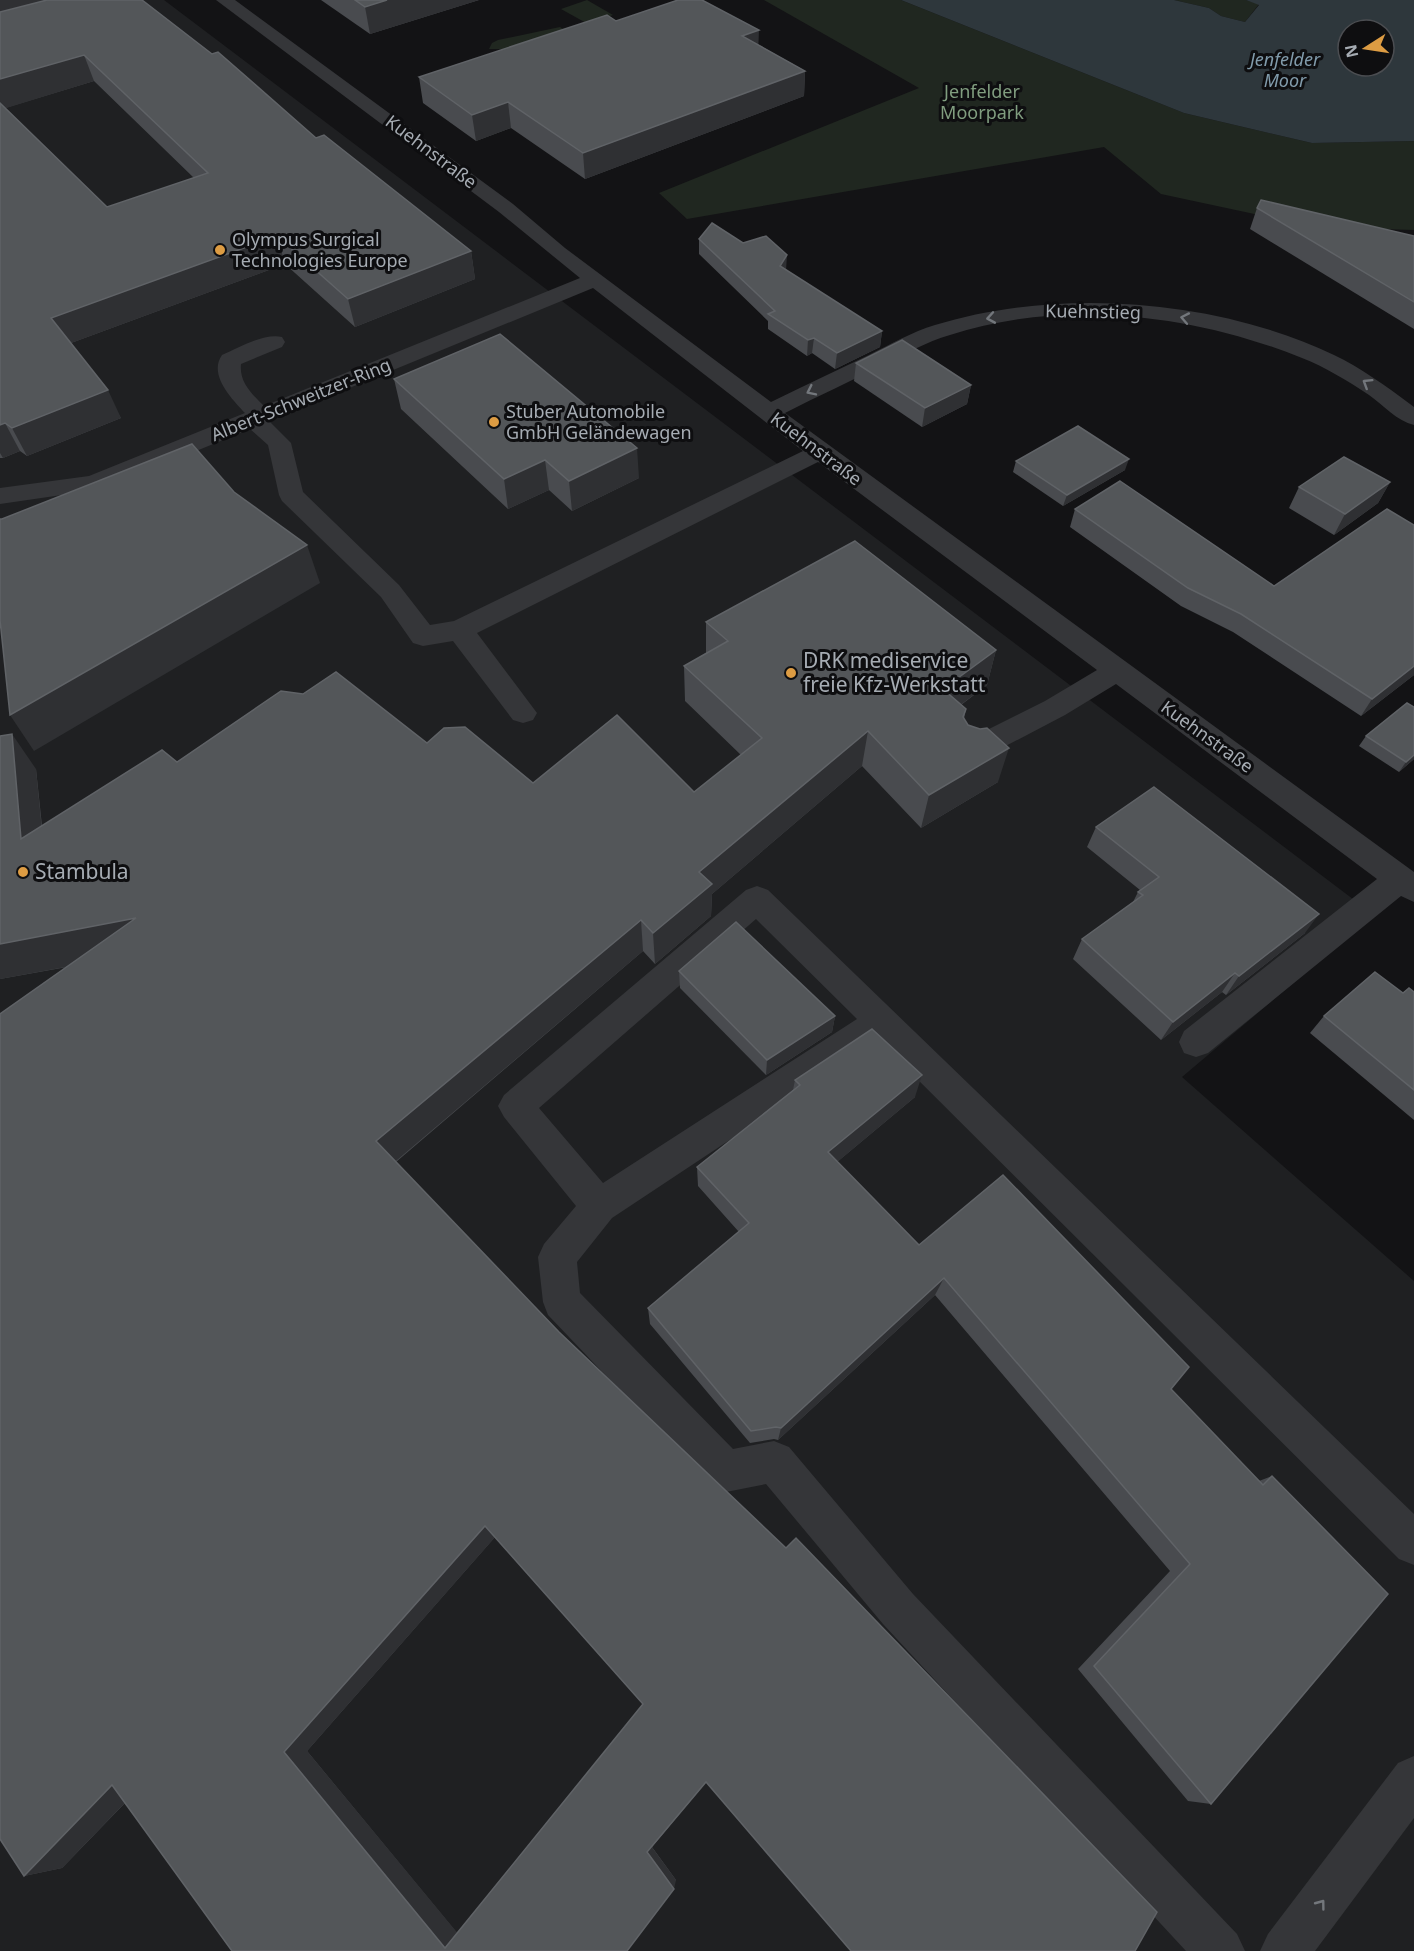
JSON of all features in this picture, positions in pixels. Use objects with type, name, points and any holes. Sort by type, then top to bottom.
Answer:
[{"type":"street","name":"Kuehnstraße","points":[[224,0],[496,201],[595,280],[700,358],[820,452],[1407,884]]},
{"type":"street","name":"Albert-Schweitzer-Ring","points":[[0,496],[94,483],[595,280]]},
{"type":"street","name":"Kuehnstieg","points":[[768,413],[944,329],[1035,311],[1099,309],[1183,317],[1269,338],[1311,353],[1347,371],[1373,387],[1414,418]]},
{"type":"street","points":[[274,342],[230,360],[227,371],[234,387],[279,443],[291,495],[390,591],[423,636],[460,630],[820,452]]},
{"type":"street","points":[[460,630],[523,713]]},
{"type":"street","points":[[971,751],[1055,708],[1116,671]]},
{"type":"street","points":[[1196,1042],[1407,884]]},
{"type":"street","points":[[599,1206],[516,1106],[757,899],[1414,1544]]},
{"type":"street","points":[[881,1021],[599,1206],[557,1257],[562,1302],[726,1471],[774,1462],[898,1609],[1220,1951]]},
{"type":"street","points":[[1286,1951],[1414,1779]]},
{"type":"shaded area","points":[[0,0],[164,0],[1374,915],[1182,1077],[1414,1281],[1414,1951],[0,1951]]},
{"type":"green space","points":[[587,0],[613,15],[588,24],[561,9]]},
{"type":"green space","name":"Jenfelder Moorpark","points":[[764,0],[901,0],[1184,113],[1312,143],[1414,141],[1414,230],[1315,227],[1161,194],[1104,147],[687,219],[659,193],[919,88]]},
{"type":"green space","points":[[1174,0],[1246,0],[1259,4],[1245,22],[1221,16],[1209,8]]},
{"type":"green space","points":[[560,27],[569,33],[516,49],[489,49],[492,43],[498,40]]},
{"type":"water","name":"Jenfelder Moor","points":[[901,0],[1174,0],[1209,8],[1221,16],[1245,22],[1259,5],[1246,0],[1414,0],[1414,141],[1312,143],[1184,113]]},
{"type":"building","points":[[47,0],[142,0],[212,54],[218,52],[316,138],[324,135],[471,251],[348,299],[277,236],[51,318],[108,390],[12,428],[5,423],[0,425],[0,103],[107,207],[208,173],[84,55],[0,79],[0,12]]},
{"type":"building","points":[[355,0],[387,0],[365,7]]},
{"type":"building","points":[[678,0],[702,0],[759,30],[742,36],[805,71],[583,153],[508,102],[472,115],[419,77],[607,15],[616,21]]},
{"type":"building","points":[[1261,200],[1414,236],[1414,302],[1257,208]]},
{"type":"building","points":[[712,223],[743,243],[766,236],[787,255],[780,266],[882,331],[837,353],[814,338],[808,340],[768,314],[775,311],[699,239]]},
{"type":"building","points":[[500,334],[637,448],[569,481],[545,460],[504,479],[394,379]]},
{"type":"building","points":[[902,340],[971,385],[925,408],[856,363]]},
{"type":"building","points":[[1078,426],[1129,459],[1067,495],[1016,461]]},
{"type":"building","points":[[192,444],[234,492],[307,545],[10,715],[0,620],[0,519]]},
{"type":"building","points":[[1344,457],[1390,482],[1345,514],[1299,487]]},
{"type":"building","points":[[1120,481],[1274,586],[1387,509],[1414,525],[1414,666],[1372,699],[1241,614],[1188,588],[1075,509]]},
{"type":"building","points":[[855,541],[996,650],[943,689],[966,709],[963,717],[968,725],[980,729],[987,728],[1009,748],[929,795],[868,731],[699,872],[712,884],[653,933],[641,920],[376,1141],[559,1332],[786,1548],[796,1538],[1157,1912],[1135,1951],[851,1951],[706,1782],[647,1852],[674,1889],[627,1951],[232,1951],[112,1785],[24,1876],[0,1839],[0,1014],[136,918],[0,944],[0,736],[12,734],[21,839],[162,750],[177,762],[281,691],[303,694],[336,672],[427,743],[444,728],[465,727],[533,783],[617,715],[694,792],[762,738],[684,666],[728,641],[706,622]],"holes":[[[485,1526],[643,1704],[445,1948],[284,1752]]]},
{"type":"building","points":[[1407,703],[1414,707],[1414,755],[1406,762],[1366,736]]},
{"type":"building","points":[[1154,787],[1319,914],[1239,976],[1235,973],[1173,1022],[1082,939],[1143,895],[1138,892],[1159,877],[1096,827]]},
{"type":"building","points":[[736,922],[835,1016],[767,1060],[679,971]]},
{"type":"building","points":[[1375,972],[1403,993],[1409,988],[1414,992],[1414,1090],[1324,1016]]},
{"type":"building","points":[[872,1029],[922,1075],[828,1152],[919,1245],[1003,1175],[1189,1367],[1171,1389],[1263,1485],[1272,1476],[1388,1594],[1211,1804],[1094,1666],[1190,1564],[944,1278],[781,1428],[751,1431],[648,1308],[749,1223],[697,1167],[800,1085],[795,1080]]},
{"type":"place","name":"Olympus Surgical Technologies Europe","points":[[220,250]]},
{"type":"place","name":"Stuber Automobile GmbH Geländewagen","points":[[494,422]]},
{"type":"place","name":"DRK mediservice freie Kfz-Werkstatt","points":[[791,673]]},
{"type":"place","name":"Stambula","points":[[23,872]]}]
